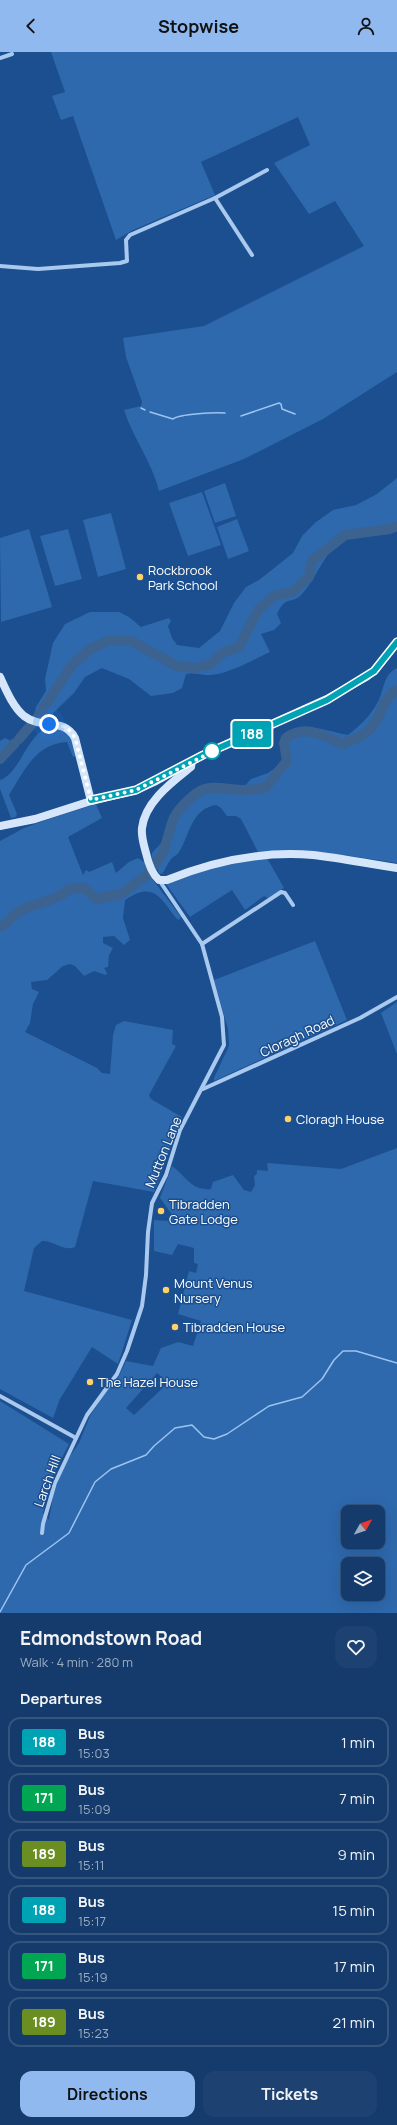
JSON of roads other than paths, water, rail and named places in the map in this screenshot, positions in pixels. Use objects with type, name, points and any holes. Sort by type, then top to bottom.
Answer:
[{"type":"street","points":[[0,58],[12,54]]},
{"type":"street","points":[[0,266],[38,269],[120,263],[127,261],[126,240],[130,235],[215,198],[267,170]]},
{"type":"street","points":[[215,198],[252,255]]},
{"type":"street","points":[[0,826],[35,819],[91,800],[136,790],[192,761],[327,700],[362,680],[374,671],[397,642]]},
{"type":"street","points":[[0,677],[16,706],[31,720],[62,725],[72,731],[91,800]]},
{"type":"street","points":[[192,761],[191,768],[175,780],[154,801],[142,828],[147,859],[156,877],[167,880],[220,862],[270,855],[313,855],[397,868]]},
{"type":"street","name":"Mutton Lane","points":[[76,1438],[87,1415],[117,1374],[127,1351],[142,1306],[146,1275],[148,1232],[152,1204],[166,1175],[180,1130],[203,1089],[224,1045],[222,1017],[202,944],[156,877]]},
{"type":"street","points":[[202,944],[281,892],[285,893],[293,905]]},
{"type":"street","name":"Cloragh Road","points":[[203,1089],[360,1018],[397,997]]},
{"type":"street","points":[[0,1396],[76,1438]]},
{"type":"street","name":"Larch Hill","points":[[42,1533],[43,1524],[55,1483],[76,1438]]},
{"type":"waterway","points":[[241,416],[279,403],[281,404],[282,409],[295,414]]},
{"type":"waterway","points":[[141,408],[145,410]]},
{"type":"waterway","points":[[150,412],[173,419],[177,417],[207,413],[225,413]]},
{"type":"waterway","points":[[19,739],[37,718],[72,665],[89,650],[107,641],[131,641],[177,666],[196,668],[211,664],[224,652],[239,647],[258,610],[274,596],[292,592],[309,577],[312,561],[345,535],[390,529],[397,526]]},
{"type":"waterway","points":[[0,927],[20,911],[58,897],[69,889],[84,888],[97,899],[121,894],[147,875],[150,867],[160,858],[163,853],[175,816],[184,804],[200,791],[211,788],[241,790],[265,788],[287,761],[284,743],[286,738],[293,734],[307,731],[321,734],[342,744],[357,738],[367,732],[374,724],[388,698],[397,690]]},
{"type":"waterway","points":[[0,759],[15,743]]},
{"type":"waterway","points":[[0,1612],[26,1565],[69,1533],[95,1482],[111,1469],[146,1455],[175,1428],[192,1425],[204,1437],[214,1439],[227,1434],[269,1406],[302,1397],[322,1379],[334,1360],[343,1351],[356,1351],[397,1363]]},
{"type":"place","name":"Rockbrook Park School","points":[[140,577]]},
{"type":"place","name":"Cloragh House","points":[[288,1119]]},
{"type":"place","name":"Tibradden Gate Lodge","points":[[161,1211]]},
{"type":"place","name":"Mount Venus Nursery","points":[[166,1290]]},
{"type":"place","name":"Tibradden House","points":[[175,1327]]},
{"type":"place","name":"The Hazel House","points":[[90,1382]]}]
